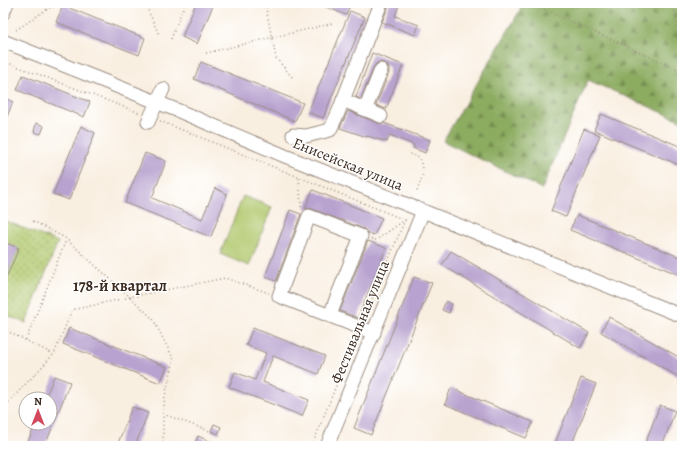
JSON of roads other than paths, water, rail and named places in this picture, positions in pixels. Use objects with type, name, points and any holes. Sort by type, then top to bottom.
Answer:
[{"type":"street","points":[[3,13],[7,3]]},
{"type":"street","points":[[293,135],[306,136],[330,130],[381,3]]},
{"type":"street","name":"Енисейская улица","points":[[3,41],[682,316]]},
{"type":"street","points":[[365,110],[381,70]]},
{"type":"street","points":[[149,120],[163,89]]},
{"type":"street","points":[[343,100],[381,116]]},
{"type":"street","name":"Фестивальная улица","points":[[327,446],[423,211]]},
{"type":"street","points":[[330,316],[361,236],[309,216],[279,296],[360,328],[374,333]]},
{"type":"district","name":"178-й квартал","points":[[120,286]]}]
